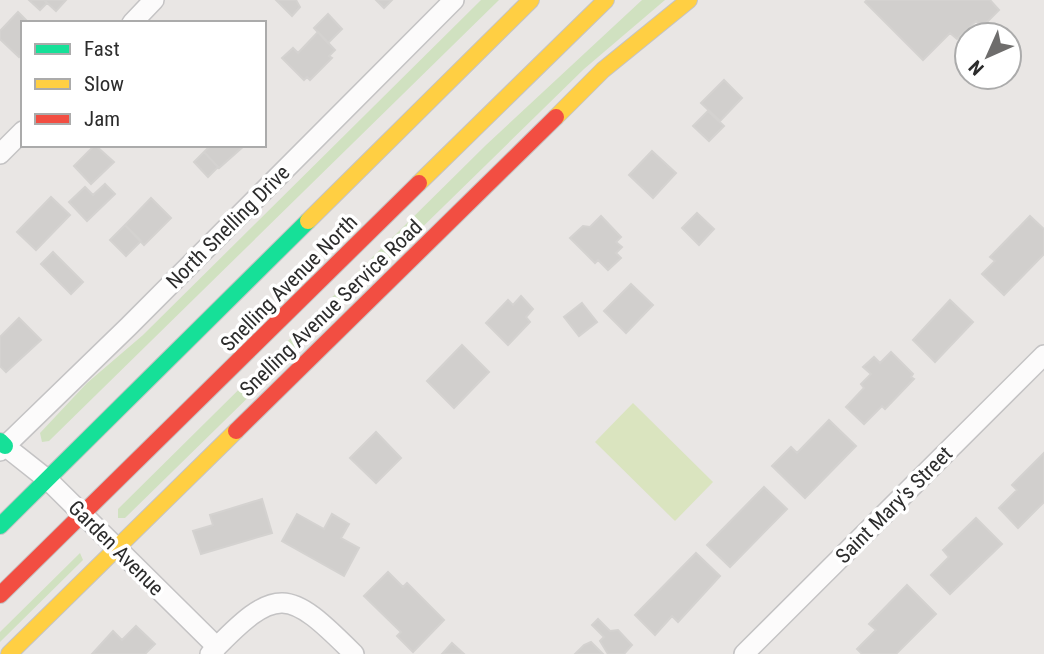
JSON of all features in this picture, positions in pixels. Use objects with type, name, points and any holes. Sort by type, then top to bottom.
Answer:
[{"type":"main road","name":"Snelling Avenue North","points":[[0,526],[531,0]]},
{"type":"main road","name":"Snelling Avenue North","points":[[0,595],[606,0]]},
{"type":"main road","name":"Snelling Avenue Service Road","points":[[9,654],[603,70],[689,0]]},
{"type":"street","points":[[134,21],[155,0]]},
{"type":"street","name":"North Snelling Drive","points":[[2,446],[129,326],[454,0]]},
{"type":"street","points":[[0,154],[21,133]]},
{"type":"street","name":"Saint Mary's Street","points":[[744,654],[1044,355]]},
{"type":"street","name":"Garden Avenue","points":[[2,446],[48,480],[214,650]]},
{"type":"street","points":[[214,650],[255,611],[269,605],[285,603],[300,606],[315,615],[354,654]]},
{"type":"green space","points":[[481,0],[499,0],[49,441],[42,442],[40,433],[87,383],[143,335]]},
{"type":"green space","points":[[642,0],[665,0],[584,69],[125,518],[118,518],[118,509],[486,145]]},
{"type":"green space","points":[[633,403],[713,482],[675,521],[595,442]]},
{"type":"green space","points":[[80,553],[83,560],[0,642],[0,632]]},
{"type":"building","points":[[29,0],[44,0],[47,3],[40,10]]},
{"type":"building","points":[[44,0],[66,0],[56,11]]},
{"type":"building","points":[[276,0],[296,0],[300,7],[292,16]]},
{"type":"building","points":[[376,0],[392,0],[384,8]]},
{"type":"building","points":[[990,0],[999,10],[988,21],[953,21],[953,36],[950,33],[923,60],[865,2]]},
{"type":"building","points":[[18,12],[27,21],[21,21],[19,57],[0,39],[0,31]]},
{"type":"building","points":[[328,14],[342,29],[328,43],[314,28]]},
{"type":"building","points":[[318,32],[335,50],[329,56],[332,58],[310,80],[307,77],[304,80],[282,58],[293,48],[298,53]]},
{"type":"building","points":[[724,80],[742,98],[720,121],[701,103]]},
{"type":"building","points":[[708,111],[724,126],[709,141],[693,126]]},
{"type":"building","points":[[93,147],[97,147],[114,162],[91,184],[74,166]]},
{"type":"building","points":[[209,147],[243,147],[219,168],[204,152]]},
{"type":"building","points":[[652,151],[676,173],[653,198],[629,175]]},
{"type":"building","points":[[204,152],[218,167],[208,177],[194,162]]},
{"type":"building","points":[[105,184],[115,194],[87,221],[69,202],[85,187],[93,195]]},
{"type":"building","points":[[51,197],[70,215],[36,250],[17,232]]},
{"type":"building","points":[[151,198],[171,218],[144,245],[125,225]]},
{"type":"building","points":[[697,213],[714,229],[699,245],[682,228]]},
{"type":"building","points":[[601,216],[621,237],[616,242],[622,247],[616,253],[621,258],[608,270],[598,260],[595,263],[570,238],[583,226],[590,227]]},
{"type":"building","points":[[1030,216],[1044,229],[1044,254],[1004,295],[982,274],[995,261],[990,257]]},
{"type":"building","points":[[125,225],[141,241],[126,256],[110,240]]},
{"type":"building","points":[[53,252],[83,282],[71,294],[41,264]]},
{"type":"building","points":[[631,284],[653,305],[626,333],[604,311]]},
{"type":"building","points":[[521,296],[533,309],[526,317],[530,322],[508,345],[486,323],[508,300],[513,305]]},
{"type":"building","points":[[950,300],[973,322],[935,362],[913,340]]},
{"type":"building","points":[[582,303],[597,322],[579,336],[564,317]]},
{"type":"building","points":[[19,318],[41,340],[6,372],[0,366],[0,337]]},
{"type":"building","points":[[462,345],[489,372],[454,408],[427,381]]},
{"type":"building","points":[[891,352],[913,374],[911,377],[914,379],[885,409],[882,406],[864,424],[846,407],[864,388],[861,384],[871,374],[863,367],[874,357],[880,363]]},
{"type":"building","points":[[829,420],[856,446],[805,498],[772,466],[791,447],[797,453]]},
{"type":"building","points":[[376,432],[401,458],[376,483],[350,458]]},
{"type":"building","points":[[1044,453],[1044,502],[1018,528],[999,508],[1017,490],[1012,485]]},
{"type":"building","points":[[764,487],[787,509],[730,567],[707,545]]},
{"type":"building","points":[[262,499],[272,533],[201,554],[193,531],[213,525],[210,515]]},
{"type":"building","points":[[297,514],[324,529],[332,514],[349,524],[341,538],[359,548],[344,576],[282,541]]},
{"type":"building","points":[[976,518],[1002,544],[950,594],[931,575],[949,557],[943,550]]},
{"type":"building","points":[[696,553],[720,576],[678,622],[672,616],[655,635],[635,615]]},
{"type":"building","points":[[388,572],[403,587],[407,583],[444,620],[413,652],[397,636],[401,632],[364,596]]},
{"type":"building","points":[[907,585],[936,614],[896,654],[862,654],[857,649],[876,630],[869,624]]},
{"type":"building","points":[[598,619],[610,631],[618,630],[632,645],[624,654],[608,654],[600,641],[604,637],[592,625]]},
{"type":"building","points":[[136,626],[155,644],[145,654],[92,654],[113,631],[122,640]]},
{"type":"building","points":[[591,642],[603,654],[575,654],[584,645]]},
{"type":"building","points":[[452,643],[464,654],[442,654]]},
{"type":"traffic: fast","points":[[0,526],[308,221]]},
{"type":"traffic: fast","points":[[0,441],[5,446]]},
{"type":"traffic: slow","points":[[308,221],[531,0]]},
{"type":"traffic: slow","points":[[419,183],[606,0]]},
{"type":"traffic: slow","points":[[556,117],[603,70],[689,0]]},
{"type":"traffic: slow","points":[[9,654],[236,431]]},
{"type":"traffic: jam","points":[[236,431],[556,117]]},
{"type":"traffic: jam","points":[[0,595],[419,183]]}]
